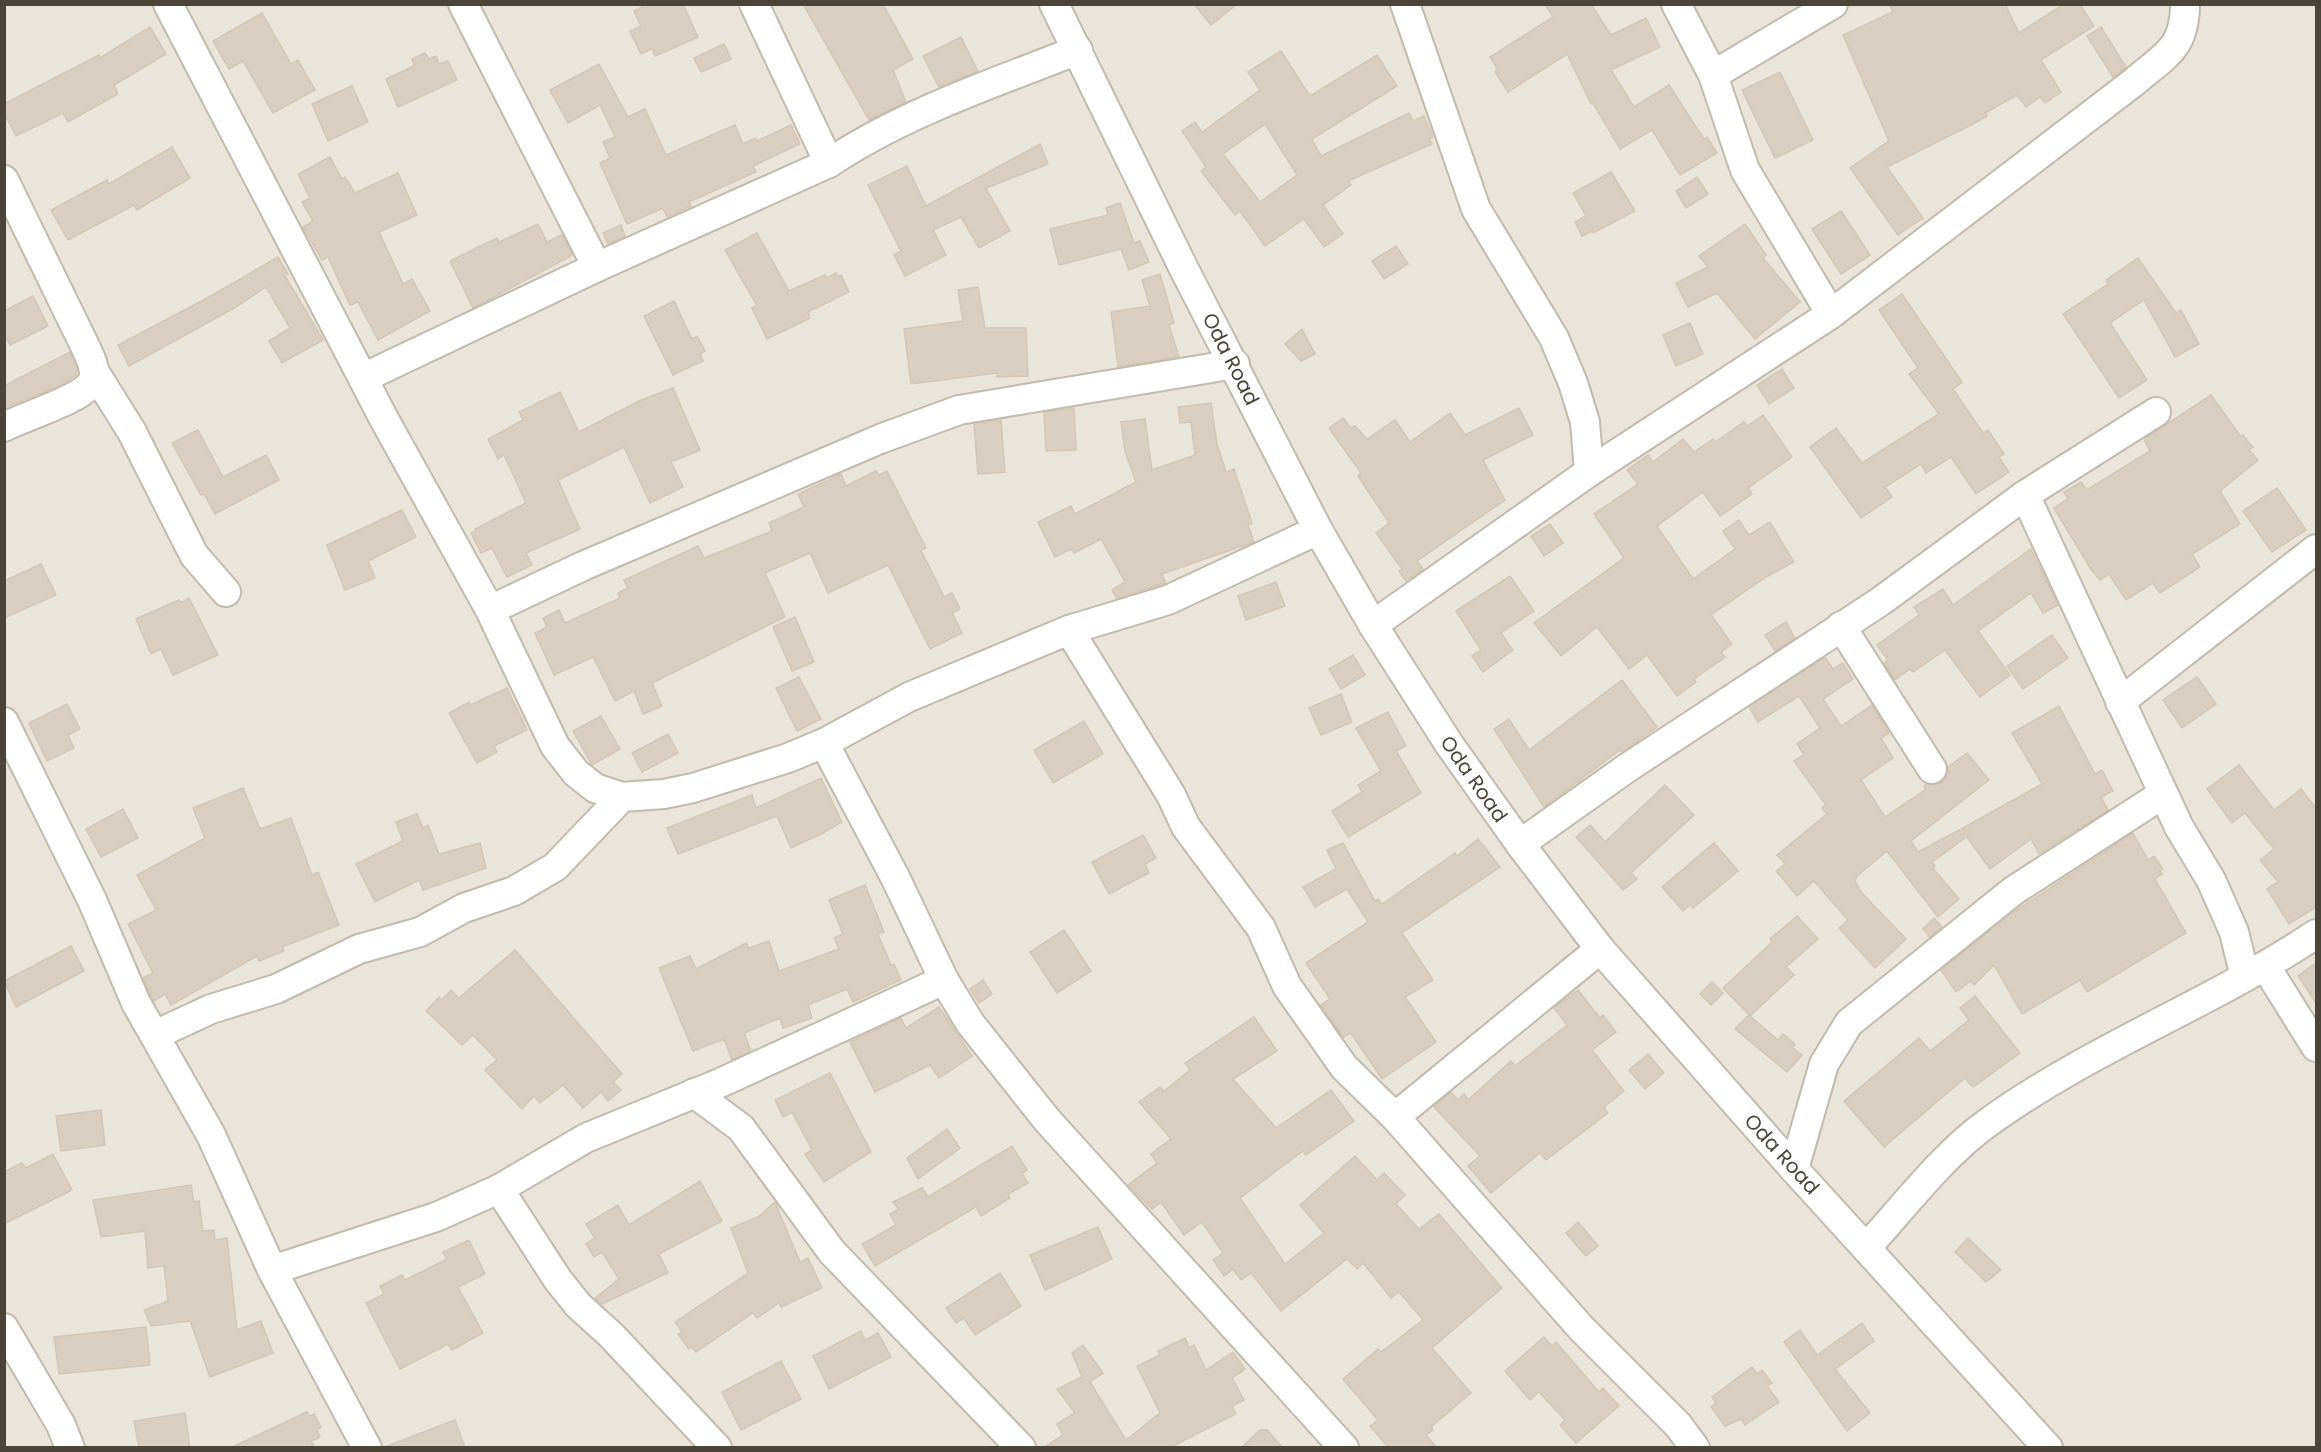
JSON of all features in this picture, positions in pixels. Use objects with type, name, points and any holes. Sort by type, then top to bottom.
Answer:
[{"type":"street","points":[[168,4],[421,488],[490,610],[555,746],[576,772],[595,788],[622,797],[664,794],[693,788],[824,743],[909,697],[1070,630],[1168,600],[1318,530]]},
{"type":"street","points":[[463,4],[597,267]]},
{"type":"street","points":[[754,4],[829,164]]},
{"type":"street","name":"Oda Road","points":[[1054,4],[1183,267],[1235,364],[1318,530],[1373,625],[1449,744],[1520,844],[1600,949],[1794,1169],[2048,1448]]},
{"type":"street","points":[[1405,4],[1476,209],[1554,338],[1573,383],[1586,422],[1589,472]]},
{"type":"street","points":[[1676,4],[1713,75],[1745,170],[1831,314]]},
{"type":"street","points":[[1713,75],[1833,4]]},
{"type":"street","points":[[1373,625],[1589,472],[1831,314],[2134,82],[2177,45],[2182,36],[2185,4]]},
{"type":"street","points":[[363,378],[597,267],[829,164],[849,150],[937,106],[1078,50]]},
{"type":"street","points":[[4,180],[84,344],[94,371],[132,432],[194,555],[226,592]]},
{"type":"street","points":[[490,610],[584,566],[880,439],[959,410],[1235,364]]},
{"type":"street","points":[[4,427],[79,394],[93,381],[94,371]]},
{"type":"street","points":[[1520,844],[1627,768],[1881,601],[2025,495],[2156,412]]},
{"type":"street","points":[[2025,495],[2163,794],[2211,880],[2255,972],[2316,1047]]},
{"type":"street","points":[[2120,702],[2316,549]]},
{"type":"street","points":[[1841,626],[1932,769]]},
{"type":"street","points":[[1070,630],[1171,795],[1186,827],[1261,928],[1287,986],[1344,1067],[1395,1117],[1581,1328],[1678,1425],[1695,1448]]},
{"type":"street","points":[[4,722],[92,900],[136,1004],[211,1135],[272,1270],[367,1448]]},
{"type":"street","points":[[824,743],[895,877],[944,980],[969,1023],[1047,1120],[1344,1448]]},
{"type":"street","points":[[1794,1169],[1824,1064],[1849,1023],[2013,891],[2163,794]]},
{"type":"street","points":[[155,1035],[211,1009],[276,989],[359,949],[420,932],[464,908],[514,891],[555,867],[622,797]]},
{"type":"street","points":[[1866,1248],[1939,1168],[1985,1125],[2079,1067],[2255,972],[2316,934]]},
{"type":"street","points":[[1395,1117],[1600,949]]},
{"type":"street","points":[[272,1270],[436,1217],[499,1189],[586,1138],[736,1075],[944,980]]},
{"type":"street","points":[[736,1075],[741,1128]]},
{"type":"street","points":[[694,1093],[741,1128],[832,1252],[1021,1448]]},
{"type":"street","points":[[499,1189],[558,1280],[578,1305],[612,1336],[717,1448]]},
{"type":"street","points":[[4,1328],[62,1425],[70,1448]]},
{"type":"shaded area","points":[[5,5],[2316,5],[2316,1447],[5,1447]]},
{"type":"building","points":[[648,4],[683,4],[698,37],[655,56],[652,49],[641,54],[630,31],[641,26],[634,11]]},
{"type":"building","points":[[803,4],[883,4],[913,59],[893,70],[906,102],[869,120]]},
{"type":"building","points":[[1194,4],[1237,4],[1211,25]]},
{"type":"building","points":[[1545,4],[1591,4],[1611,35],[1646,18],[1660,47],[1611,70],[1634,107],[1669,85],[1704,139],[1707,137],[1717,153],[1680,175],[1652,130],[1620,149],[1593,103],[1591,104],[1567,54],[1508,92],[1495,72],[1498,70],[1490,57],[1553,17]]},
{"type":"building","points":[[1889,4],[2005,4],[2019,33],[2064,4],[2080,4],[2094,26],[2041,60],[2061,92],[2045,103],[2040,97],[2026,107],[2017,95],[1985,113],[1987,116],[1973,124],[1887,167],[1923,218],[1898,235],[1850,168],[1889,141],[1843,35],[1893,12]]},
{"type":"building","points":[[262,13],[291,64],[298,60],[315,90],[273,113],[243,61],[229,69],[213,41]]},
{"type":"building","points":[[150,27],[166,54],[114,85],[118,94],[68,122],[63,113],[16,136],[4,113],[4,104],[99,55],[100,58]]},
{"type":"building","points":[[2101,27],[2126,67],[2113,77],[2087,36]]},
{"type":"building","points":[[961,37],[978,71],[939,87],[923,56]]},
{"type":"building","points":[[724,44],[731,59],[701,72],[694,58]]},
{"type":"building","points":[[1281,51],[1310,96],[1377,55],[1397,86],[1312,139],[1321,156],[1409,113],[1413,121],[1424,116],[1433,137],[1429,139],[1432,144],[1348,181],[1351,185],[1323,205],[1343,234],[1324,247],[1304,219],[1265,246],[1240,211],[1235,215],[1201,171],[1206,167],[1182,131],[1195,122],[1202,132],[1260,90],[1248,72]],"holes":[[[1265,124],[1297,175],[1260,202],[1223,154]]]},
{"type":"building","points":[[425,53],[429,59],[436,56],[439,64],[448,61],[457,80],[398,107],[386,79],[414,66],[412,59]]},
{"type":"building","points":[[599,64],[628,117],[645,109],[666,155],[735,125],[743,144],[756,138],[757,141],[791,125],[800,144],[753,166],[756,172],[689,202],[691,206],[667,217],[663,208],[627,224],[600,163],[610,158],[603,142],[615,137],[600,105],[568,123],[550,90]]},
{"type":"building","points":[[1780,72],[1813,140],[1775,158],[1742,90]]},
{"type":"building","points":[[352,86],[368,122],[328,141],[312,104]]},
{"type":"building","points":[[1040,144],[1048,164],[986,188],[1010,231],[979,248],[961,217],[933,230],[946,255],[905,276],[894,255],[901,251],[868,185],[907,166],[926,206]]},
{"type":"building","points":[[172,147],[190,178],[137,210],[134,205],[68,240],[51,210],[107,180],[109,184]]},
{"type":"building","points":[[330,157],[342,179],[345,177],[355,193],[398,173],[417,215],[379,232],[403,284],[412,279],[430,311],[378,340],[358,302],[350,305],[328,257],[322,260],[303,227],[313,221],[302,202],[310,198],[298,174]]},
{"type":"building","points":[[1611,172],[1635,211],[1593,233],[1592,231],[1582,236],[1575,222],[1586,216],[1573,193]]},
{"type":"building","points":[[1697,177],[1708,194],[1686,208],[1676,191]]},
{"type":"building","points":[[1120,203],[1134,243],[1140,241],[1149,262],[1129,270],[1121,249],[1059,265],[1050,229],[1108,215],[1106,208]]},
{"type":"building","points":[[1841,211],[1870,255],[1841,274],[1812,229]]},
{"type":"building","points":[[538,224],[547,242],[562,235],[573,255],[473,308],[450,261],[497,238],[499,242]]},
{"type":"building","points":[[1745,224],[1766,255],[1763,258],[1800,302],[1755,339],[1717,293],[1688,307],[1676,283],[1708,267],[1699,256]]},
{"type":"building","points":[[621,225],[625,236],[608,244],[603,233]]},
{"type":"building","points":[[757,233],[789,291],[825,275],[827,278],[836,273],[837,277],[841,275],[849,292],[808,312],[810,318],[767,339],[752,308],[757,306],[725,250]]},
{"type":"building","points":[[1396,246],[1408,264],[1384,279],[1372,261]]},
{"type":"building","points":[[278,257],[288,274],[285,276],[323,340],[282,363],[269,341],[290,328],[266,287],[236,307],[129,366],[118,345]]},
{"type":"building","points":[[2138,258],[2176,313],[2181,310],[2199,344],[2175,357],[2144,300],[2110,323],[2147,380],[2119,398],[2063,314],[2108,284],[2106,280]]},
{"type":"building","points":[[1160,274],[1174,323],[1169,325],[1179,357],[1118,367],[1111,312],[1150,306],[1142,280]]},
{"type":"building","points":[[978,287],[985,328],[1026,328],[1028,376],[997,377],[997,373],[911,384],[904,329],[963,321],[958,290]]},
{"type":"building","points":[[1902,294],[1962,382],[1953,389],[1983,433],[1988,430],[2004,454],[1999,457],[2009,472],[1976,494],[1951,457],[1926,473],[1921,464],[1885,487],[1892,497],[1861,518],[1810,447],[1836,428],[1862,463],[1939,414],[1909,374],[1918,368],[1879,310]]},
{"type":"building","points":[[33,296],[48,326],[10,345],[4,335],[4,311]]},
{"type":"building","points":[[674,301],[692,339],[697,336],[705,351],[700,354],[703,361],[673,375],[644,316]]},
{"type":"building","points":[[1690,323],[1703,354],[1676,366],[1663,335]]},
{"type":"building","points":[[1302,329],[1315,354],[1301,361],[1285,344]]},
{"type":"building","points":[[70,352],[77,370],[76,375],[59,386],[4,408],[4,386]]},
{"type":"building","points":[[1782,369],[1794,388],[1769,404],[1757,385]]},
{"type":"building","points":[[673,388],[700,450],[671,462],[683,487],[650,503],[624,447],[558,480],[580,529],[526,553],[532,565],[507,577],[492,548],[481,553],[471,533],[526,503],[504,455],[498,459],[488,439],[523,420],[519,412],[560,392],[579,432],[641,400]]},
{"type":"building","points":[[2211,395],[2241,437],[2243,435],[2253,447],[2249,450],[2258,460],[2220,491],[2240,524],[2192,554],[2200,567],[2160,593],[2153,583],[2126,600],[2109,574],[2100,580],[2092,571],[2054,508],[2068,499],[2064,492],[2081,482],[2086,489],[2090,488],[2150,451],[2144,439]]},
{"type":"building","points":[[1211,403],[1217,444],[1226,472],[1234,469],[1252,523],[1248,525],[1254,542],[1162,574],[1166,583],[1117,598],[1112,590],[1125,582],[1101,539],[1074,553],[1071,549],[1055,557],[1038,522],[1071,506],[1075,514],[1136,482],[1125,451],[1121,422],[1145,419],[1152,470],[1195,455],[1191,422],[1180,423],[1178,407]]},
{"type":"building","points":[[1074,408],[1076,450],[1046,451],[1044,412]]},
{"type":"building","points":[[1519,408],[1533,435],[1483,460],[1505,500],[1417,561],[1423,569],[1406,581],[1399,571],[1402,569],[1376,533],[1389,523],[1358,476],[1361,473],[1329,428],[1343,418],[1351,428],[1355,426],[1367,439],[1395,420],[1410,442],[1450,413],[1465,435]]},
{"type":"building","points":[[1763,415],[1792,457],[1748,488],[1752,494],[1720,516],[1703,492],[1657,526],[1693,579],[1735,549],[1723,531],[1739,520],[1749,535],[1770,522],[1794,562],[1766,577],[1711,615],[1732,644],[1721,652],[1725,657],[1694,679],[1696,682],[1677,696],[1647,655],[1629,669],[1597,627],[1561,656],[1534,623],[1624,558],[1594,514],[1638,484],[1627,470],[1648,455],[1653,462],[1683,439],[1694,452],[1713,439],[1715,442],[1744,422],[1747,426]]},
{"type":"building","points":[[1001,420],[1005,472],[978,474],[974,424]]},
{"type":"building","points":[[198,430],[223,477],[266,455],[279,480],[215,514],[204,494],[201,495],[172,443]]},
{"type":"building","points":[[876,471],[879,475],[887,471],[926,548],[921,550],[944,597],[952,593],[960,609],[952,613],[962,633],[930,649],[888,565],[828,593],[810,553],[765,573],[785,617],[652,683],[662,706],[643,714],[634,691],[615,701],[593,657],[554,675],[535,633],[547,627],[543,618],[559,610],[565,623],[620,598],[618,593],[628,588],[624,580],[698,546],[704,558],[772,531],[769,523],[804,507],[798,494],[841,474],[846,486]]},
{"type":"building","points":[[2277,488],[2306,530],[2272,552],[2243,511]]},
{"type":"building","points":[[402,510],[416,537],[368,561],[375,578],[345,590],[327,545]]},
{"type":"building","points":[[1550,524],[1563,543],[1544,556],[1531,536]]},
{"type":"building","points":[[2031,549],[2058,605],[2043,613],[2031,593],[1978,631],[2010,675],[1980,697],[1945,650],[1913,672],[1910,669],[1895,680],[1884,663],[1888,660],[1877,645],[1919,615],[1914,607],[1943,589],[1953,605]]},
{"type":"building","points":[[41,564],[56,595],[4,618],[4,581]]},
{"type":"building","points":[[1510,576],[1534,611],[1501,633],[1513,650],[1483,672],[1472,656],[1481,650],[1456,611]]},
{"type":"building","points":[[1276,582],[1285,606],[1246,620],[1238,596]]},
{"type":"building","points":[[189,598],[218,655],[173,675],[161,649],[151,654],[136,619],[179,600],[181,603]]},
{"type":"building","points":[[795,617],[814,662],[792,671],[773,627]]},
{"type":"building","points":[[1786,622],[1795,638],[1775,651],[1765,635]]},
{"type":"building","points":[[2052,635],[2068,658],[2023,689],[2007,666]]},
{"type":"building","points":[[1353,655],[1365,675],[1341,689],[1329,669]]},
{"type":"building","points":[[1825,657],[1833,669],[1843,663],[1853,679],[1823,699],[1841,726],[1872,705],[1889,733],[1881,738],[1893,758],[1861,780],[1885,817],[1926,789],[1924,786],[1927,784],[1941,783],[1947,776],[1948,767],[1967,753],[1989,780],[1911,841],[1918,852],[1959,830],[1965,838],[1932,862],[1935,866],[1933,868],[1959,899],[1938,917],[1887,851],[1857,876],[1855,881],[1861,892],[1906,939],[1875,968],[1839,928],[1848,920],[1814,881],[1797,896],[1776,871],[1785,864],[1777,855],[1827,814],[1822,808],[1826,805],[1794,761],[1804,755],[1797,744],[1820,728],[1799,696],[1758,722],[1749,707]]},
{"type":"building","points":[[799,677],[821,719],[797,731],[776,688]]},
{"type":"building","points":[[2197,677],[2216,704],[2182,728],[2163,700]]},
{"type":"building","points":[[1622,680],[1657,727],[1622,752],[1620,750],[1544,807],[1494,729],[1509,719],[1529,750]]},
{"type":"building","points":[[507,688],[527,730],[494,746],[497,752],[477,763],[449,713],[469,702],[470,705]]},
{"type":"building","points":[[1341,694],[1352,722],[1321,735],[1309,708]]},
{"type":"building","points":[[67,704],[80,729],[68,735],[74,748],[47,761],[29,723]]},
{"type":"building","points":[[2059,706],[2095,774],[2102,770],[2113,791],[2101,797],[2108,810],[2039,854],[2031,839],[1990,869],[1961,829],[2042,784],[2012,733]]},
{"type":"building","points":[[1388,712],[1406,746],[1396,751],[1421,793],[1348,837],[1332,811],[1362,792],[1358,785],[1381,771],[1356,728]]},
{"type":"building","points":[[601,716],[620,749],[592,765],[573,731]]},
{"type":"building","points":[[1084,721],[1103,754],[1053,783],[1034,750]]},
{"type":"building","points":[[668,734],[678,753],[642,772],[632,753]]},
{"type":"building","points":[[2239,765],[2274,810],[2301,789],[2316,808],[2316,907],[2289,924],[2267,889],[2278,882],[2260,860],[2274,849],[2245,813],[2232,823],[2207,789]]},
{"type":"building","points":[[821,778],[842,822],[823,833],[791,848],[777,816],[678,854],[667,828],[752,795],[756,808]]},
{"type":"building","points":[[1665,785],[1694,815],[1631,873],[1637,879],[1623,890],[1576,837],[1590,825],[1605,842]]},
{"type":"building","points":[[243,788],[260,829],[291,818],[312,875],[318,872],[339,925],[282,947],[284,951],[259,961],[257,956],[171,1005],[165,994],[154,1001],[143,978],[153,973],[128,924],[156,910],[137,875],[205,838],[193,808]]},
{"type":"building","points":[[123,809],[138,838],[101,857],[86,829]]},
{"type":"building","points":[[417,814],[423,828],[428,825],[439,854],[480,843],[486,868],[423,890],[419,880],[375,902],[356,864],[403,841],[396,822]]},
{"type":"building","points":[[2133,833],[2148,860],[2154,856],[2163,869],[2160,871],[2162,874],[2155,879],[2186,933],[2087,992],[2080,980],[2022,1014],[1994,965],[1974,985],[1971,981],[1956,992],[1941,970],[2009,915]]},
{"type":"building","points":[[1143,835],[1156,858],[1145,864],[1149,873],[1109,894],[1092,862]]},
{"type":"building","points":[[1478,839],[1500,867],[1402,933],[1433,980],[1405,997],[1436,1042],[1382,1079],[1351,1033],[1343,1037],[1321,1005],[1330,999],[1306,963],[1368,922],[1347,889],[1315,907],[1303,887],[1336,869],[1327,850],[1343,843],[1375,901],[1378,899],[1382,904],[1455,853],[1457,856]]},
{"type":"building","points":[[1714,843],[1738,871],[1693,908],[1690,905],[1683,911],[1662,887]]},
{"type":"building","points":[[865,885],[884,932],[878,934],[891,965],[894,964],[901,980],[853,1002],[847,989],[808,1005],[812,1018],[783,1028],[780,1018],[744,1033],[751,1051],[732,1060],[724,1039],[693,1051],[659,968],[690,956],[696,969],[746,943],[749,948],[769,941],[779,971],[839,949],[834,938],[843,934],[829,900]]},
{"type":"building","points":[[1797,916],[1818,939],[1786,967],[1794,975],[1750,1016],[1778,1040],[1783,1034],[1795,1044],[1793,1048],[1802,1055],[1787,1072],[1735,1029],[1749,1015],[1723,988],[1772,942],[1770,939]]},
{"type":"building","points":[[1934,918],[1942,927],[1930,937],[1923,929]]},
{"type":"building","points":[[1064,930],[1091,971],[1057,993],[1030,952]]},
{"type":"building","points":[[71,946],[84,971],[16,1007],[4,981]]},
{"type":"building","points":[[515,950],[622,1074],[613,1082],[621,1090],[608,1101],[601,1092],[583,1108],[563,1085],[540,1103],[534,1096],[522,1109],[485,1070],[497,1060],[473,1035],[462,1045],[426,1011],[439,997],[442,1000],[451,990],[459,998]]},
{"type":"building","points":[[2316,963],[2316,1003],[2298,976]]},
{"type":"building","points":[[983,980],[992,994],[979,1003],[970,989]]},
{"type":"building","points":[[1712,982],[1723,993],[1711,1005],[1700,994]]},
{"type":"building","points":[[1578,990],[1600,1018],[1603,1015],[1616,1032],[1592,1050],[1624,1091],[1604,1107],[1608,1113],[1546,1160],[1540,1153],[1491,1193],[1468,1166],[1480,1156],[1434,1107],[1451,1092],[1458,1100],[1464,1094],[1468,1100],[1511,1061],[1515,1066],[1567,1025],[1554,1008]]},
{"type":"building","points":[[1975,996],[2020,1053],[1973,1087],[1965,1078],[1884,1147],[1844,1101],[1919,1038],[1930,1051],[1969,1020],[1960,1008]]},
{"type":"building","points":[[939,1007],[972,1056],[939,1078],[930,1065],[875,1092],[850,1042],[901,1018],[906,1028]]},
{"type":"building","points":[[1254,1017],[1277,1051],[1233,1079],[1276,1128],[1331,1090],[1354,1121],[1306,1155],[1303,1151],[1240,1198],[1285,1264],[1324,1233],[1300,1205],[1355,1156],[1377,1180],[1384,1173],[1405,1195],[1396,1204],[1419,1229],[1439,1214],[1502,1288],[1432,1348],[1471,1393],[1431,1427],[1433,1430],[1426,1435],[1437,1448],[1389,1448],[1370,1426],[1378,1420],[1343,1379],[1378,1349],[1381,1352],[1423,1320],[1399,1292],[1391,1298],[1363,1263],[1357,1269],[1347,1259],[1281,1311],[1251,1273],[1241,1280],[1233,1269],[1224,1276],[1213,1260],[1223,1253],[1202,1222],[1184,1235],[1161,1202],[1152,1209],[1128,1185],[1157,1163],[1151,1154],[1171,1139],[1139,1102],[1160,1087],[1164,1091],[1190,1070],[1185,1063]]},
{"type":"building","points":[[1648,1054],[1664,1073],[1645,1089],[1629,1070]]},
{"type":"building","points":[[830,1073],[871,1152],[824,1182],[805,1154],[812,1150],[792,1112],[783,1117],[775,1100]]},
{"type":"building","points":[[101,1110],[105,1145],[61,1151],[56,1116]]},
{"type":"building","points":[[947,1129],[960,1148],[918,1179],[907,1158]]},
{"type":"building","points":[[1012,1146],[1027,1170],[1022,1173],[1028,1183],[1008,1194],[1010,1198],[981,1216],[976,1207],[875,1266],[862,1244],[896,1225],[890,1214],[899,1209],[893,1202],[922,1188],[928,1197]]},
{"type":"building","points":[[53,1154],[72,1190],[4,1224],[4,1172],[22,1163],[26,1168]]},
{"type":"building","points":[[700,1181],[722,1221],[659,1254],[668,1273],[602,1304],[595,1298],[619,1279],[602,1252],[594,1257],[586,1244],[595,1238],[586,1224],[618,1205],[629,1225]]},
{"type":"building","points":[[191,1185],[194,1202],[199,1201],[203,1231],[214,1230],[215,1240],[227,1238],[237,1330],[261,1321],[273,1353],[210,1377],[190,1321],[151,1326],[144,1310],[168,1301],[164,1266],[148,1268],[145,1231],[101,1237],[93,1200]]},
{"type":"building","points":[[775,1202],[800,1262],[808,1258],[822,1288],[781,1307],[779,1303],[757,1318],[753,1313],[696,1352],[692,1347],[689,1349],[678,1334],[682,1332],[675,1322],[748,1273],[731,1228],[758,1217]]},
{"type":"building","points":[[1578,1222],[1598,1246],[1586,1256],[1566,1233]]},
{"type":"building","points":[[1098,1227],[1112,1259],[1045,1290],[1030,1255]]},
{"type":"building","points":[[1968,1238],[2001,1270],[1986,1282],[1955,1252]]},
{"type":"building","points":[[469,1240],[485,1274],[458,1287],[483,1333],[452,1350],[448,1344],[400,1369],[366,1303],[384,1294],[380,1286],[402,1275],[405,1280],[447,1259],[443,1252]]},
{"type":"building","points":[[1000,1273],[1021,1306],[975,1335],[964,1318],[956,1323],[946,1308]]},
{"type":"building","points":[[1862,1323],[1874,1341],[1835,1369],[1870,1413],[1847,1431],[1784,1342],[1800,1330],[1817,1355]]},
{"type":"building","points":[[146,1327],[150,1365],[59,1374],[54,1337]]},
{"type":"building","points":[[861,1331],[865,1340],[878,1333],[891,1357],[829,1389],[813,1356]]},
{"type":"building","points":[[1544,1337],[1552,1346],[1556,1342],[1599,1392],[1603,1388],[1619,1406],[1576,1443],[1560,1425],[1565,1420],[1539,1392],[1530,1400],[1505,1371]]},
{"type":"building","points":[[1185,1338],[1189,1348],[1194,1345],[1206,1370],[1233,1352],[1245,1369],[1232,1378],[1244,1400],[1232,1406],[1236,1414],[1169,1448],[1043,1448],[1063,1435],[1057,1424],[1075,1413],[1057,1389],[1082,1377],[1072,1353],[1083,1345],[1103,1373],[1090,1382],[1126,1440],[1160,1413],[1137,1366],[1160,1355],[1158,1351]]},
{"type":"building","points":[[781,1361],[801,1399],[741,1430],[722,1392]]},
{"type":"building","points":[[1752,1367],[1757,1374],[1762,1370],[1772,1383],[1767,1386],[1779,1402],[1745,1425],[1741,1419],[1725,1426],[1711,1407],[1716,1403],[1712,1397]]},
{"type":"building","points":[[307,1412],[310,1416],[314,1414],[321,1427],[317,1430],[320,1437],[311,1441],[315,1448],[230,1448]]},
{"type":"building","points":[[185,1413],[190,1448],[139,1448],[134,1421]]},
{"type":"building","points":[[455,1420],[465,1448],[387,1448],[387,1446]]},
{"type":"building","points":[[1260,1430],[1267,1430],[1283,1448],[1241,1448]]}]
